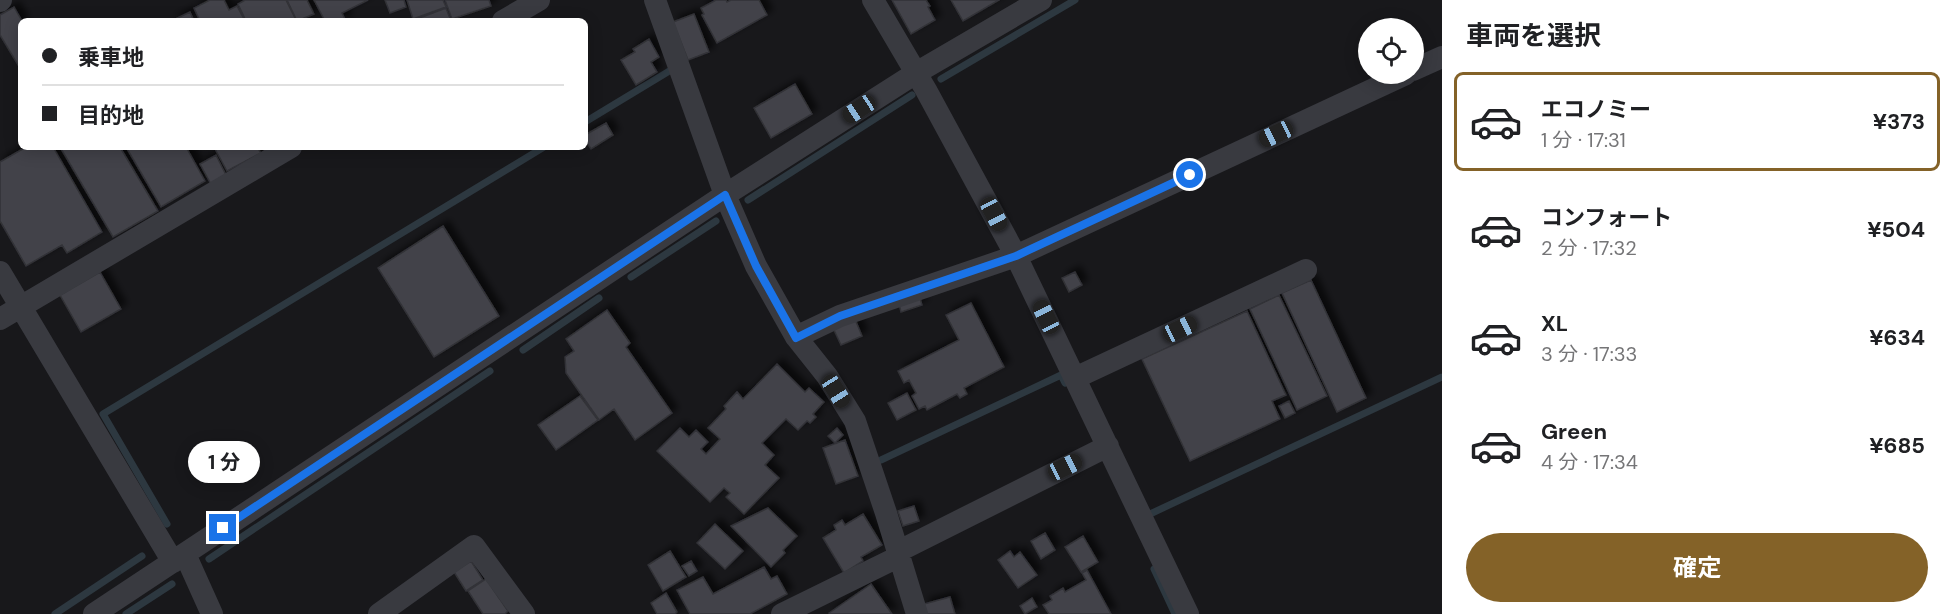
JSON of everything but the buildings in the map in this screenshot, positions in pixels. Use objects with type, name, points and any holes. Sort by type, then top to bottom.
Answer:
[{"type":"street","points":[[508,18],[539,0]]},
{"type":"street","points":[[656,0],[725,195],[756,266],[796,338],[827,376],[855,421],[886,513],[916,614]]},
{"type":"street","points":[[873,0],[916,73],[1016,256],[1188,614]]},
{"type":"street","points":[[94,614],[725,195],[916,73],[1041,0]]},
{"type":"street","points":[[1424,65],[1442,57]]},
{"type":"street","points":[[796,338],[840,316],[1016,256],[1385,84]]},
{"type":"street","points":[[0,319],[286,150]]},
{"type":"street","points":[[1075,378],[1306,270]]},
{"type":"street","points":[[0,272],[212,614]]},
{"type":"street","points":[[782,614],[1108,446]]},
{"type":"street","points":[[379,614],[474,546],[524,614]]},
{"type":"waterway","points":[[941,79],[1075,0]]},
{"type":"waterway","points":[[588,120],[671,70]]},
{"type":"waterway","points":[[748,200],[912,95]]},
{"type":"waterway","points":[[167,524],[103,414],[539,150]]},
{"type":"waterway","points":[[631,277],[716,221]]},
{"type":"waterway","points":[[523,350],[599,298]]},
{"type":"waterway","points":[[209,559],[490,371]]},
{"type":"waterway","points":[[881,460],[1061,375],[1065,383]]},
{"type":"waterway","points":[[1150,514],[1442,377]]},
{"type":"waterway","points":[[55,614],[142,556]]},
{"type":"waterway","points":[[1154,569],[1175,614]]},
{"type":"waterway","points":[[126,614],[172,584]]},
{"type":"route","points":[[223,528],[725,195],[756,266],[796,338],[840,316],[1016,256],[1190,175]]}]
